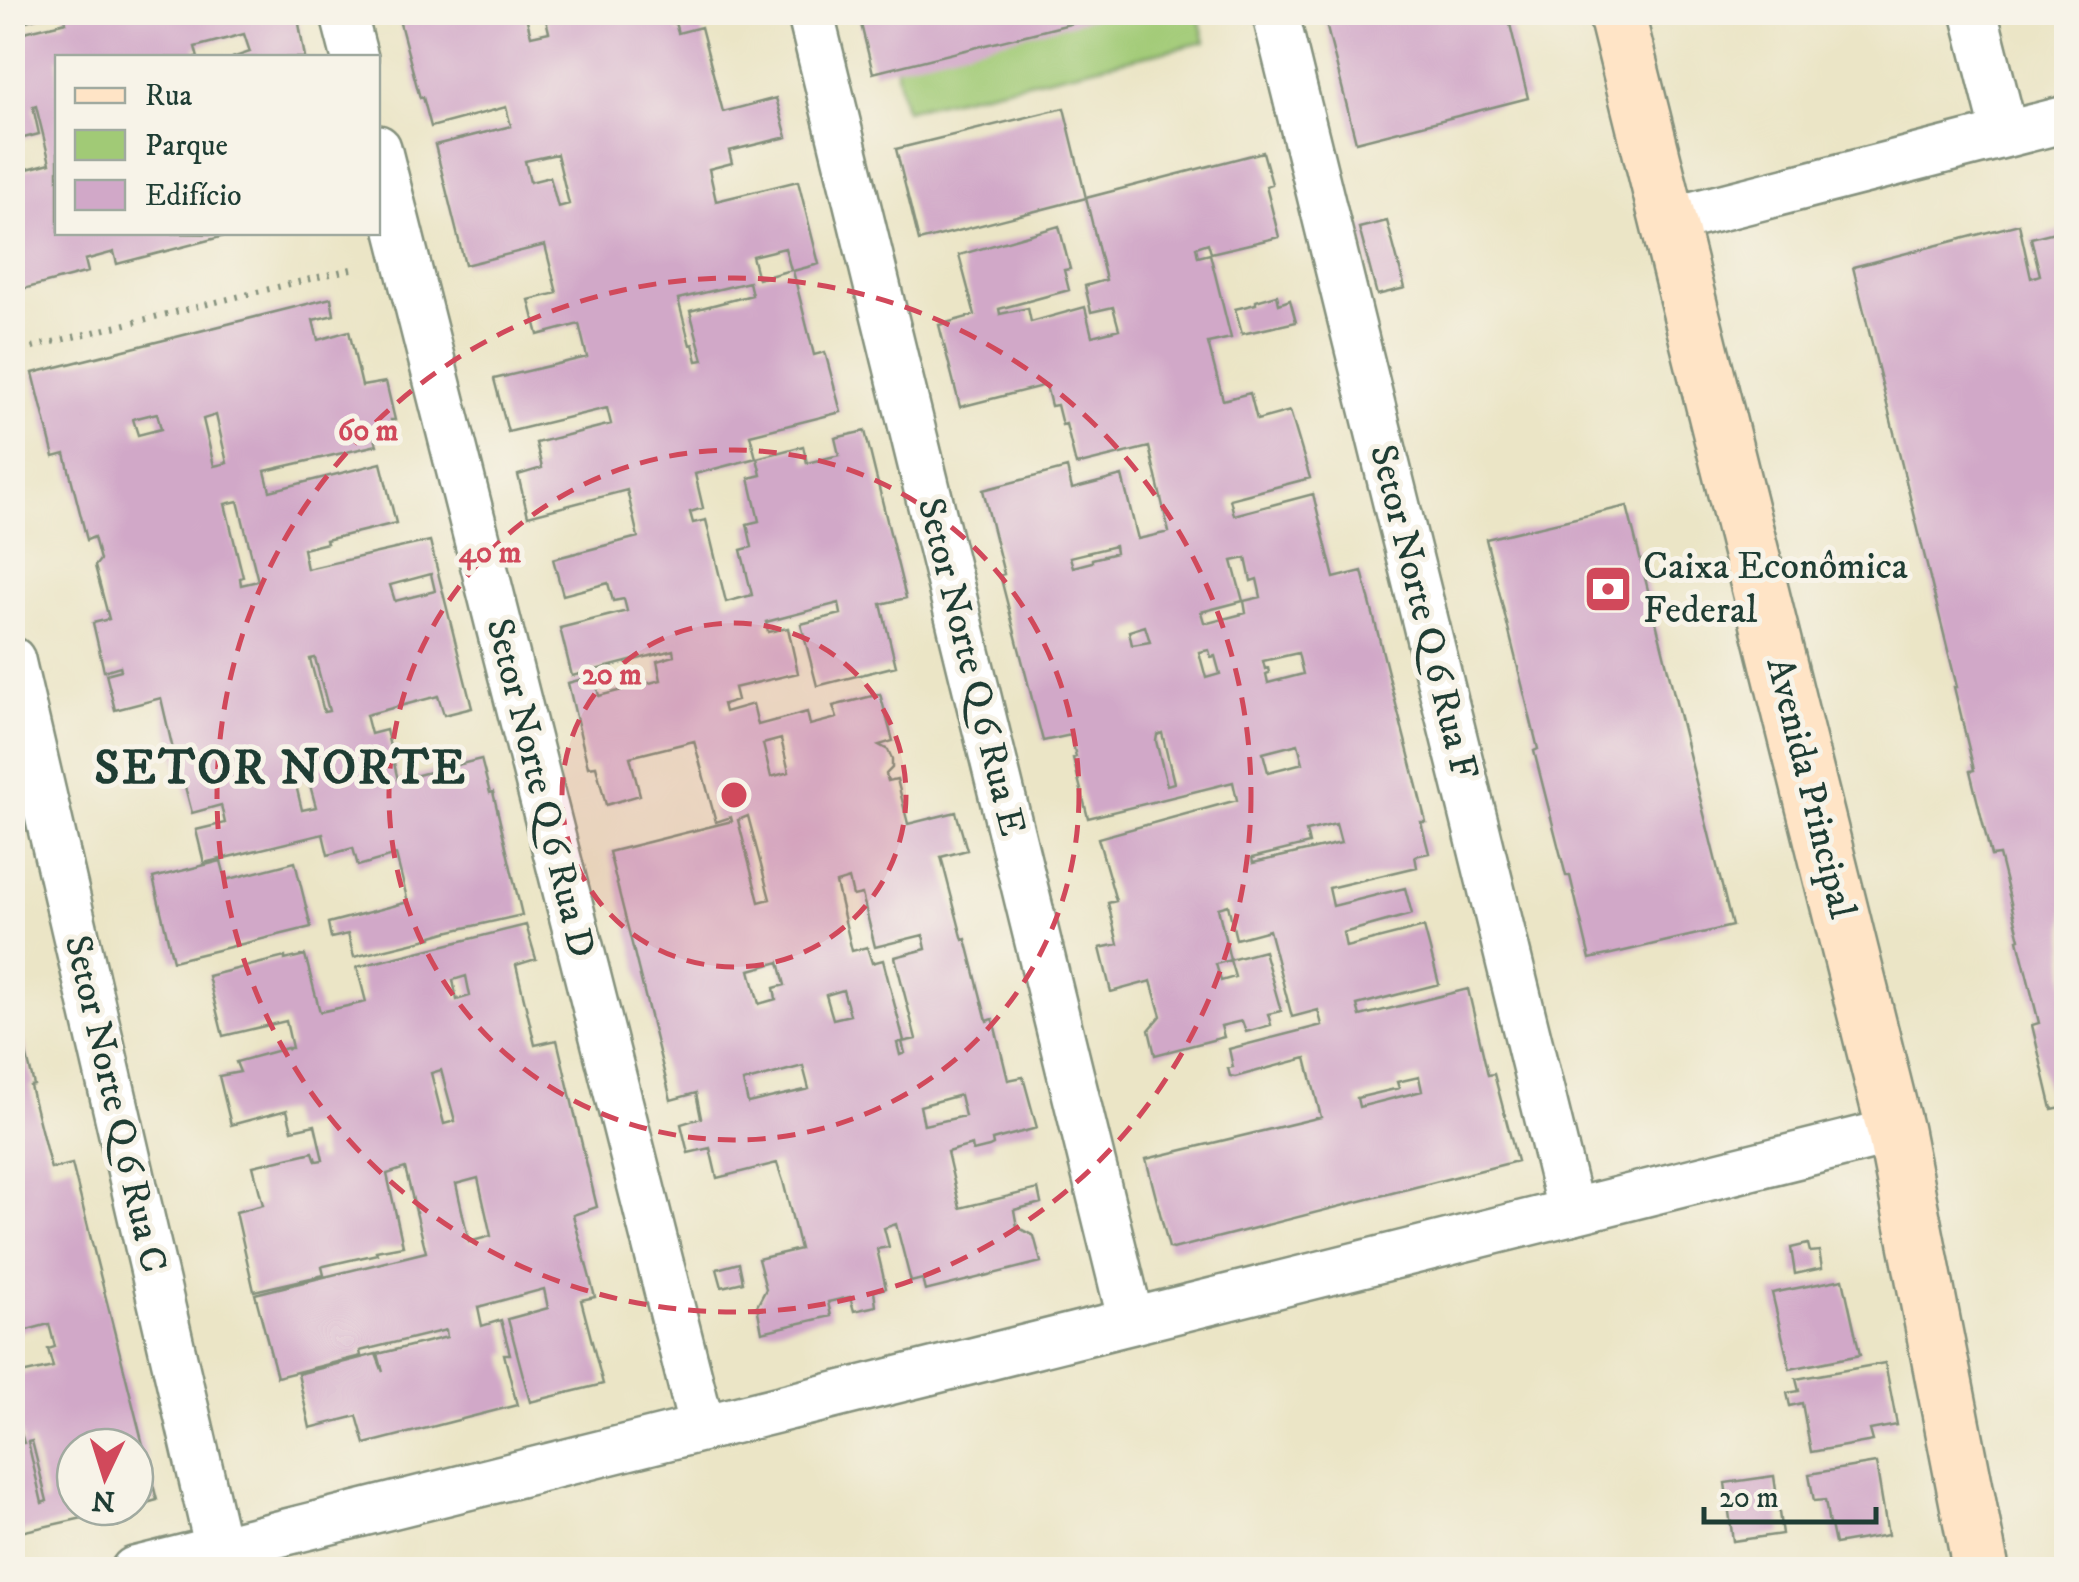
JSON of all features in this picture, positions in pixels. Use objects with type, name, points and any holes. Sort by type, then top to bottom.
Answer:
[{"type":"street","points":[[343,12],[353,55]]},
{"type":"street","name":"Setor Norte Q 6 Rua E","points":[[810,12],[1131,1322]]},
{"type":"street","name":"Setor Norte Q 6 Rua F","points":[[1275,12],[1570,1212]]},
{"type":"street","name":"Avenida Principal","points":[[1616,12],[1895,1131],[1980,1570]]},
{"type":"street","points":[[1974,12],[2006,134]]},
{"type":"street","points":[[1668,221],[2066,119]]},
{"type":"street","name":"Setor Norte Q 6 Rua D","points":[[380,156],[702,1428]]},
{"type":"street","name":"Setor Norte Q 6 Rua C","points":[[12,660],[218,1548]]},
{"type":"street","points":[[134,1570],[1895,1131]]},
{"type":"path","points":[[12,352],[405,256]]},
{"type":"green space","points":[[1074,12],[1198,13],[1205,42],[905,110],[893,54]]},
{"type":"building","points":[[12,12],[56,12],[13,25],[16,34],[66,22],[64,12],[297,12],[304,55],[241,55],[250,52],[244,34],[195,47],[197,55],[55,55],[55,235],[228,235],[117,264],[114,252],[85,260],[88,272],[12,292],[12,173],[50,163],[36,106],[33,107],[39,134],[12,141]]},
{"type":"building","points":[[397,12],[525,12],[531,36],[549,32],[544,12],[672,12],[678,33],[701,27],[723,112],[776,98],[787,137],[729,151],[732,163],[709,169],[716,201],[798,181],[819,264],[793,271],[814,355],[825,352],[841,412],[750,435],[756,458],[695,474],[703,508],[690,512],[693,523],[706,520],[726,602],[752,595],[741,550],[752,547],[747,524],[759,521],[749,478],[761,475],[757,458],[803,446],[807,463],[839,455],[835,438],[865,431],[906,598],[881,604],[896,666],[817,686],[801,624],[841,614],[839,603],[766,622],[768,632],[788,628],[798,673],[734,688],[737,700],[723,704],[725,712],[753,704],[758,725],[807,712],[810,725],[837,718],[833,706],[880,694],[893,741],[879,745],[888,750],[892,759],[892,768],[886,774],[888,781],[897,779],[908,824],[956,812],[967,850],[941,857],[987,1021],[993,1019],[1008,1080],[1023,1077],[1037,1128],[992,1140],[989,1147],[973,1151],[972,1145],[947,1152],[960,1208],[1038,1189],[1041,1203],[1014,1210],[1017,1227],[1034,1236],[1041,1262],[925,1291],[922,1279],[911,1282],[896,1224],[884,1228],[889,1247],[877,1249],[886,1288],[874,1291],[876,1306],[854,1311],[850,1297],[828,1302],[831,1316],[762,1332],[757,1306],[766,1289],[758,1259],[800,1249],[783,1181],[777,1163],[717,1178],[710,1148],[688,1153],[681,1124],[701,1118],[696,1093],[671,1100],[609,852],[732,821],[731,817],[716,822],[694,741],[630,757],[640,795],[606,805],[596,766],[588,767],[568,683],[594,676],[599,696],[661,680],[657,661],[674,656],[673,650],[572,676],[560,628],[627,611],[624,599],[613,601],[608,583],[563,595],[553,559],[638,537],[627,490],[528,516],[518,475],[542,468],[536,443],[611,424],[607,408],[508,432],[494,379],[587,357],[579,324],[538,335],[529,300],[557,293],[545,245],[465,265],[435,145],[511,126],[506,107],[431,127],[423,97],[420,98]],"holes":[[[557,154],[569,204],[558,207],[550,177],[530,182],[525,161]],[[785,248],[791,270],[758,279],[752,256]],[[749,282],[752,295],[690,311],[703,360],[697,361],[693,344],[690,345],[678,299]],[[781,739],[789,772],[771,777],[763,744]],[[748,816],[770,899],[759,902],[738,820]],[[849,879],[853,896],[862,894],[875,947],[923,935],[926,949],[895,957],[916,1039],[902,1042],[905,1053],[900,1055],[897,1043],[904,1041],[883,960],[872,963],[867,947],[852,951],[836,883]],[[779,962],[785,985],[774,988],[776,999],[759,1004],[750,970]],[[843,990],[850,1015],[833,1019],[826,995]],[[803,1066],[809,1089],[748,1103],[743,1082]],[[960,1095],[965,1116],[924,1125],[920,1106]]]},
{"type":"building","points":[[858,12],[1110,12],[1110,14],[873,73]]},
{"type":"building","points":[[1323,12],[1507,12],[1528,98],[1356,142]]},
{"type":"building","points":[[1064,108],[1086,198],[919,241],[896,149]]},
{"type":"building","points":[[1263,152],[1272,184],[1266,186],[1279,237],[1211,253],[1208,243],[1196,247],[1198,257],[1210,254],[1231,338],[1208,343],[1223,400],[1250,393],[1257,420],[1290,411],[1310,478],[1230,499],[1234,515],[1313,494],[1334,578],[1362,571],[1426,822],[1421,822],[1429,853],[1415,856],[1417,867],[1329,888],[1333,906],[1405,888],[1412,914],[1343,933],[1346,947],[1424,927],[1439,984],[1357,1005],[1360,1016],[1468,989],[1488,1075],[1494,1074],[1517,1161],[1169,1248],[1146,1159],[1321,1117],[1306,1058],[1235,1077],[1230,1076],[1228,1068],[1233,1067],[1229,1049],[1322,1025],[1318,1010],[1292,1017],[1269,930],[1236,939],[1228,905],[1218,908],[1230,960],[1264,951],[1281,1011],[1268,1014],[1271,1025],[1246,1032],[1242,1021],[1221,1026],[1224,1037],[1155,1055],[1149,1030],[1161,1016],[1151,981],[1111,992],[1100,948],[1118,944],[1108,903],[1116,901],[1098,838],[1237,800],[1233,782],[1088,818],[1071,735],[1043,741],[1000,575],[1004,574],[983,490],[1067,468],[1072,489],[1122,476],[1138,539],[1169,532],[1149,447],[1076,465],[1066,424],[1062,425],[1057,405],[1051,406],[1046,385],[960,407],[939,325],[975,315],[959,255],[1059,226],[1070,269],[1064,270],[1069,290],[999,309],[1000,314],[1028,308],[1031,322],[1085,307],[1092,336],[1119,329],[1113,307],[1091,312],[1085,286],[1106,280],[1086,198]],"holes":[[[1115,546],[1116,553],[1073,567],[1070,557]],[[1246,558],[1251,581],[1257,579],[1261,597],[1244,601],[1246,613],[1204,622],[1201,612],[1243,601],[1232,561]],[[1145,626],[1150,642],[1132,645],[1129,631]],[[1209,650],[1211,657],[1215,656],[1220,674],[1206,678],[1199,652]],[[1298,653],[1303,674],[1268,683],[1268,668],[1265,669],[1263,661]],[[1162,733],[1174,783],[1167,785],[1156,741]],[[1298,744],[1303,763],[1268,772],[1263,753]],[[1336,824],[1341,843],[1253,863],[1252,858],[1309,844],[1306,831]],[[1230,960],[1235,977],[1221,981],[1216,964]],[[1419,1077],[1422,1091],[1359,1107],[1357,1098],[1399,1088],[1397,1082]]]},
{"type":"building","points":[[1387,221],[1405,288],[1377,295],[1359,228]]},
{"type":"building","points":[[2019,224],[2031,278],[2040,275],[2031,238],[2066,229],[2065,1121],[2062,1107],[2052,1109],[2032,1025],[2039,1023],[2020,939],[1999,855],[1991,856],[1970,771],[1974,770],[1957,687],[1853,267]]},
{"type":"building","points":[[1277,295],[1279,304],[1290,300],[1296,322],[1242,334],[1235,309]]},
{"type":"building","points":[[331,298],[334,315],[313,320],[318,340],[349,331],[362,386],[386,382],[395,420],[391,420],[392,427],[373,432],[377,445],[265,471],[270,491],[381,463],[396,523],[303,549],[307,569],[430,541],[472,708],[444,715],[438,696],[366,715],[371,734],[386,730],[398,780],[481,759],[490,793],[493,792],[522,915],[354,957],[348,934],[331,938],[328,923],[408,902],[396,855],[358,866],[353,848],[328,855],[323,834],[204,863],[196,830],[225,823],[221,805],[192,813],[161,698],[115,710],[106,674],[121,670],[120,666],[104,671],[93,623],[109,619],[95,566],[100,560],[94,537],[87,540],[65,454],[54,457],[33,373]],"holes":[[[157,413],[161,429],[138,435],[133,419]],[[216,415],[227,463],[214,466],[203,419]],[[238,501],[258,581],[241,585],[243,577],[225,504]],[[431,574],[435,591],[395,601],[390,585]],[[315,658],[329,711],[324,712],[310,659]],[[308,778],[316,807],[302,810],[295,781]]]},
{"type":"building","points":[[1627,506],[1732,926],[1590,959],[1534,751],[1538,749],[1486,539]]},
{"type":"building","points":[[221,861],[226,880],[295,862],[311,927],[173,961],[153,878]]},
{"type":"building","points":[[526,925],[536,959],[516,965],[535,1045],[557,1040],[597,1207],[573,1215],[595,1297],[581,1300],[603,1384],[530,1402],[508,1319],[548,1308],[544,1289],[478,1307],[482,1326],[501,1320],[510,1354],[504,1354],[517,1405],[365,1444],[357,1416],[310,1428],[298,1374],[376,1354],[383,1372],[378,1354],[447,1337],[446,1330],[277,1377],[255,1294],[426,1252],[405,1168],[387,1174],[403,1246],[324,1266],[324,1275],[254,1291],[236,1212],[263,1205],[253,1166],[313,1152],[316,1161],[323,1160],[315,1125],[292,1130],[287,1110],[231,1125],[219,1076],[240,1072],[236,1062],[292,1048],[286,1021],[223,1036],[208,976],[305,955],[320,1012],[366,1002],[357,967]],"holes":[[[466,976],[470,996],[457,1000],[453,980]],[[441,1070],[455,1121],[444,1124],[431,1073]],[[478,1178],[491,1236],[469,1242],[456,1184]]]},
{"type":"building","points":[[12,997],[51,1169],[72,1164],[139,1427],[55,1427],[55,1524],[12,1534],[12,1436],[16,1444],[24,1443],[12,1414],[12,1376],[53,1367],[48,1349],[55,1347],[49,1324],[12,1334]],"holes":[[[32,1441],[47,1501],[42,1503],[28,1442]]]},
{"type":"building","points":[[1808,1244],[1810,1252],[1819,1251],[1822,1268],[1795,1274],[1791,1248]]},
{"type":"building","points":[[739,1263],[743,1282],[722,1287],[717,1269]]},
{"type":"building","points":[[1843,1279],[1860,1355],[1790,1369],[1772,1293]]},
{"type":"building","points":[[1885,1363],[1897,1425],[1870,1430],[1873,1441],[1811,1452],[1802,1403],[1790,1406],[1787,1393],[1799,1391],[1796,1379]]},
{"type":"building","points":[[1876,1463],[1888,1535],[1835,1544],[1825,1500],[1814,1501],[1809,1474]]},
{"type":"building","points":[[1774,1476],[1782,1534],[1733,1541],[1725,1483]]},
{"type":"place","name":"Caixa Econômica Federal","points":[[1608,589]]},
{"type":"district","name":"SETOR NORTE","points":[[281,769]]}]
